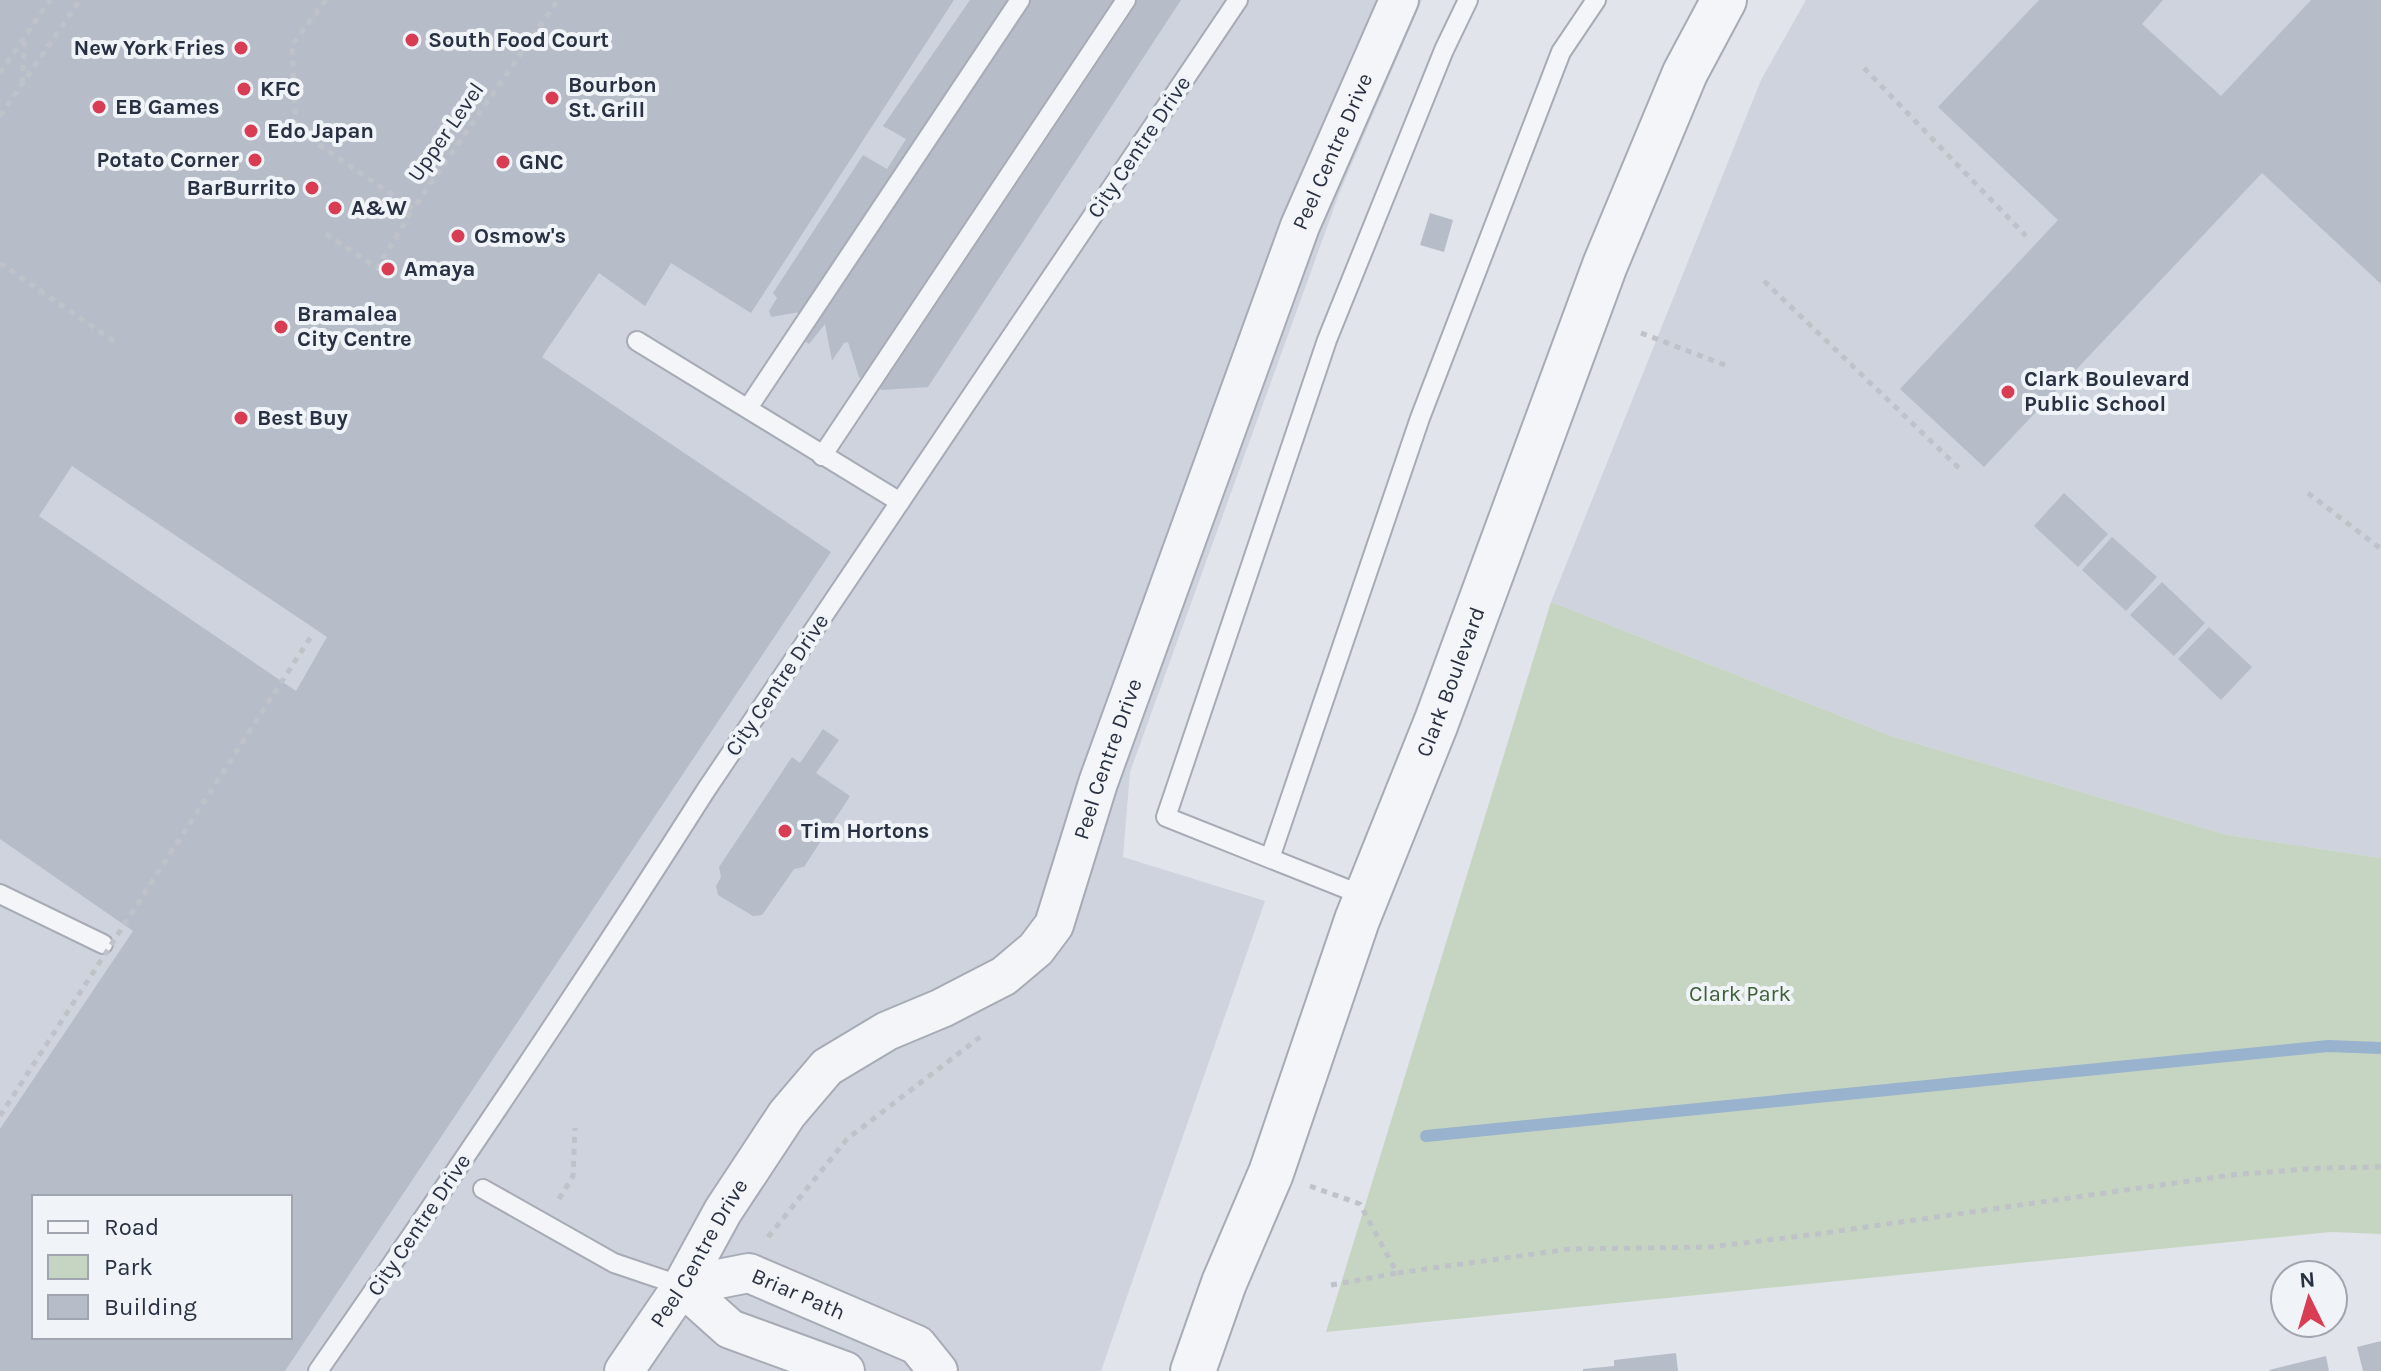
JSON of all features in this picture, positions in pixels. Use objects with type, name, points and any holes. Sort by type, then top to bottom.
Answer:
[{"type":"street","name":"Peel Centre Drive","points":[[624,1371],[682,1286],[723,1211],[787,1114],[827,1067],[887,1031],[942,1008],[1004,976],[1036,949],[1054,925],[1098,783],[1300,226],[1399,0]]},
{"type":"street","name":"Clark Boulevard","points":[[1193,1371],[1224,1283],[1271,1173],[1367,897],[1436,723],[1605,265],[1685,73],[1724,0]]},
{"type":"street","name":"Briar Path","points":[[682,1286],[749,1273],[917,1345],[938,1371]]},
{"type":"street","points":[[682,1286],[730,1329],[845,1371]]},
{"type":"lane","points":[[748,408],[1020,0]]},
{"type":"lane","points":[[822,456],[1126,0]]},
{"type":"lane","name":"City Centre Drive","points":[[318,1371],[408,1242],[706,790],[1238,0]]},
{"type":"lane","points":[[1367,897],[1166,817],[1327,340],[1444,50],[1468,0]]},
{"type":"lane","points":[[1270,858],[1420,418],[1561,52],[1596,0]]},
{"type":"lane","points":[[637,341],[900,502]]},
{"type":"lane","points":[[0,894],[103,944]]},
{"type":"lane","points":[[483,1189],[614,1263],[682,1286]]},
{"type":"path","points":[[0,73],[50,0]]},
{"type":"path","points":[[0,116],[80,0]]},
{"type":"path","name":"Upper Level","points":[[326,0],[292,45],[296,129],[413,209],[558,0]]},
{"type":"path","points":[[22,84],[25,35]]},
{"type":"path","points":[[1864,68],[2026,236]]},
{"type":"path","points":[[326,234],[377,268],[413,209]]},
{"type":"path","points":[[0,263],[118,344]]},
{"type":"path","points":[[1764,281],[1960,469]]},
{"type":"path","points":[[1641,333],[1730,367]]},
{"type":"path","points":[[2308,493],[2381,549]]},
{"type":"path","points":[[0,1116],[312,635]]},
{"type":"path","points":[[737,1276],[847,1139],[989,1030]]},
{"type":"path","points":[[544,1224],[573,1176],[575,1128]]},
{"type":"path","points":[[1331,1285],[1570,1249],[1710,1247],[2231,1175],[2381,1167]]},
{"type":"path","points":[[1271,1173],[1360,1204],[1397,1273]]},
{"type":"shaded area","points":[[0,0],[1422,0],[1339,194],[1130,772],[1123,857],[1265,901],[1101,1371],[0,1371]]},
{"type":"shaded area","name":"Clark Boulevard Public School","points":[[1806,0],[2381,0],[2381,858],[2227,835],[1891,736],[1551,602],[1761,80]]},
{"type":"green space","name":"Clark Park","points":[[1551,602],[1891,736],[2227,835],[2381,858],[2381,1234],[2330,1232],[1326,1332]]},
{"type":"building","points":[[0,0],[954,0],[751,313],[671,263],[645,306],[599,273],[542,357],[831,552],[285,1371],[0,1371],[0,1129],[133,931],[0,839]],"holes":[[[72,466],[327,637],[296,691],[39,516]]]},
{"type":"building","points":[[970,0],[1181,0],[928,387],[882,390],[859,377],[848,342],[844,343],[832,361],[825,324],[809,344],[790,330],[800,312],[771,317],[769,311],[777,298],[773,293],[863,155],[887,169],[906,139],[883,126]]},
{"type":"building","points":[[2039,0],[2163,0],[2142,24],[2221,96],[2311,0],[2381,0],[2381,284],[2262,173],[1984,467],[1900,389],[2058,220],[1938,107]]},
{"type":"building","points":[[1430,213],[1453,220],[1444,252],[1420,245]]},
{"type":"building","points":[[2064,493],[2108,534],[2078,567],[2034,526]]},
{"type":"building","points":[[2112,537],[2157,577],[2126,611],[2082,570]]},
{"type":"building","points":[[2162,582],[2205,623],[2174,656],[2130,615]]},
{"type":"building","points":[[2209,627],[2252,667],[2221,700],[2178,659]]},
{"type":"building","name":"Tim Hortons","points":[[823,729],[839,740],[816,773],[850,796],[804,867],[794,869],[762,915],[753,916],[718,895],[719,867],[792,757],[800,763]]},
{"type":"building","points":[[2381,1341],[2381,1371],[2363,1371],[2357,1347]]},
{"type":"building","points":[[1676,1353],[1678,1371],[1583,1371],[1614,1366],[1614,1360]]},
{"type":"building","points":[[2326,1356],[2329,1371],[2269,1370]]},
{"type":"waterway","points":[[1426,1136],[2328,1046],[2381,1048]]},
{"type":"place","name":"South Food Court","points":[[412,40]]},
{"type":"place","name":"New York Fries","points":[[241,48]]},
{"type":"place","name":"KFC","points":[[244,89]]},
{"type":"place","name":"Bourbon St. Grill","points":[[552,98]]},
{"type":"place","name":"EB Games","points":[[99,107]]},
{"type":"place","name":"Edo Japan","points":[[251,131]]},
{"type":"place","name":"Potato Corner","points":[[255,160]]},
{"type":"place","name":"GNC","points":[[503,162]]},
{"type":"place","name":"BarBurrito","points":[[312,188]]},
{"type":"place","name":"A&W","points":[[335,208]]},
{"type":"place","name":"Osmow's","points":[[458,236]]},
{"type":"place","name":"Amaya","points":[[388,269]]},
{"type":"place","name":"Bramalea City Centre","points":[[281,327]]},
{"type":"place","name":"Clark Boulevard Public School","points":[[2008,392]]},
{"type":"place","name":"Best Buy","points":[[241,418]]},
{"type":"place","name":"Tim Hortons","points":[[785,831]]}]
